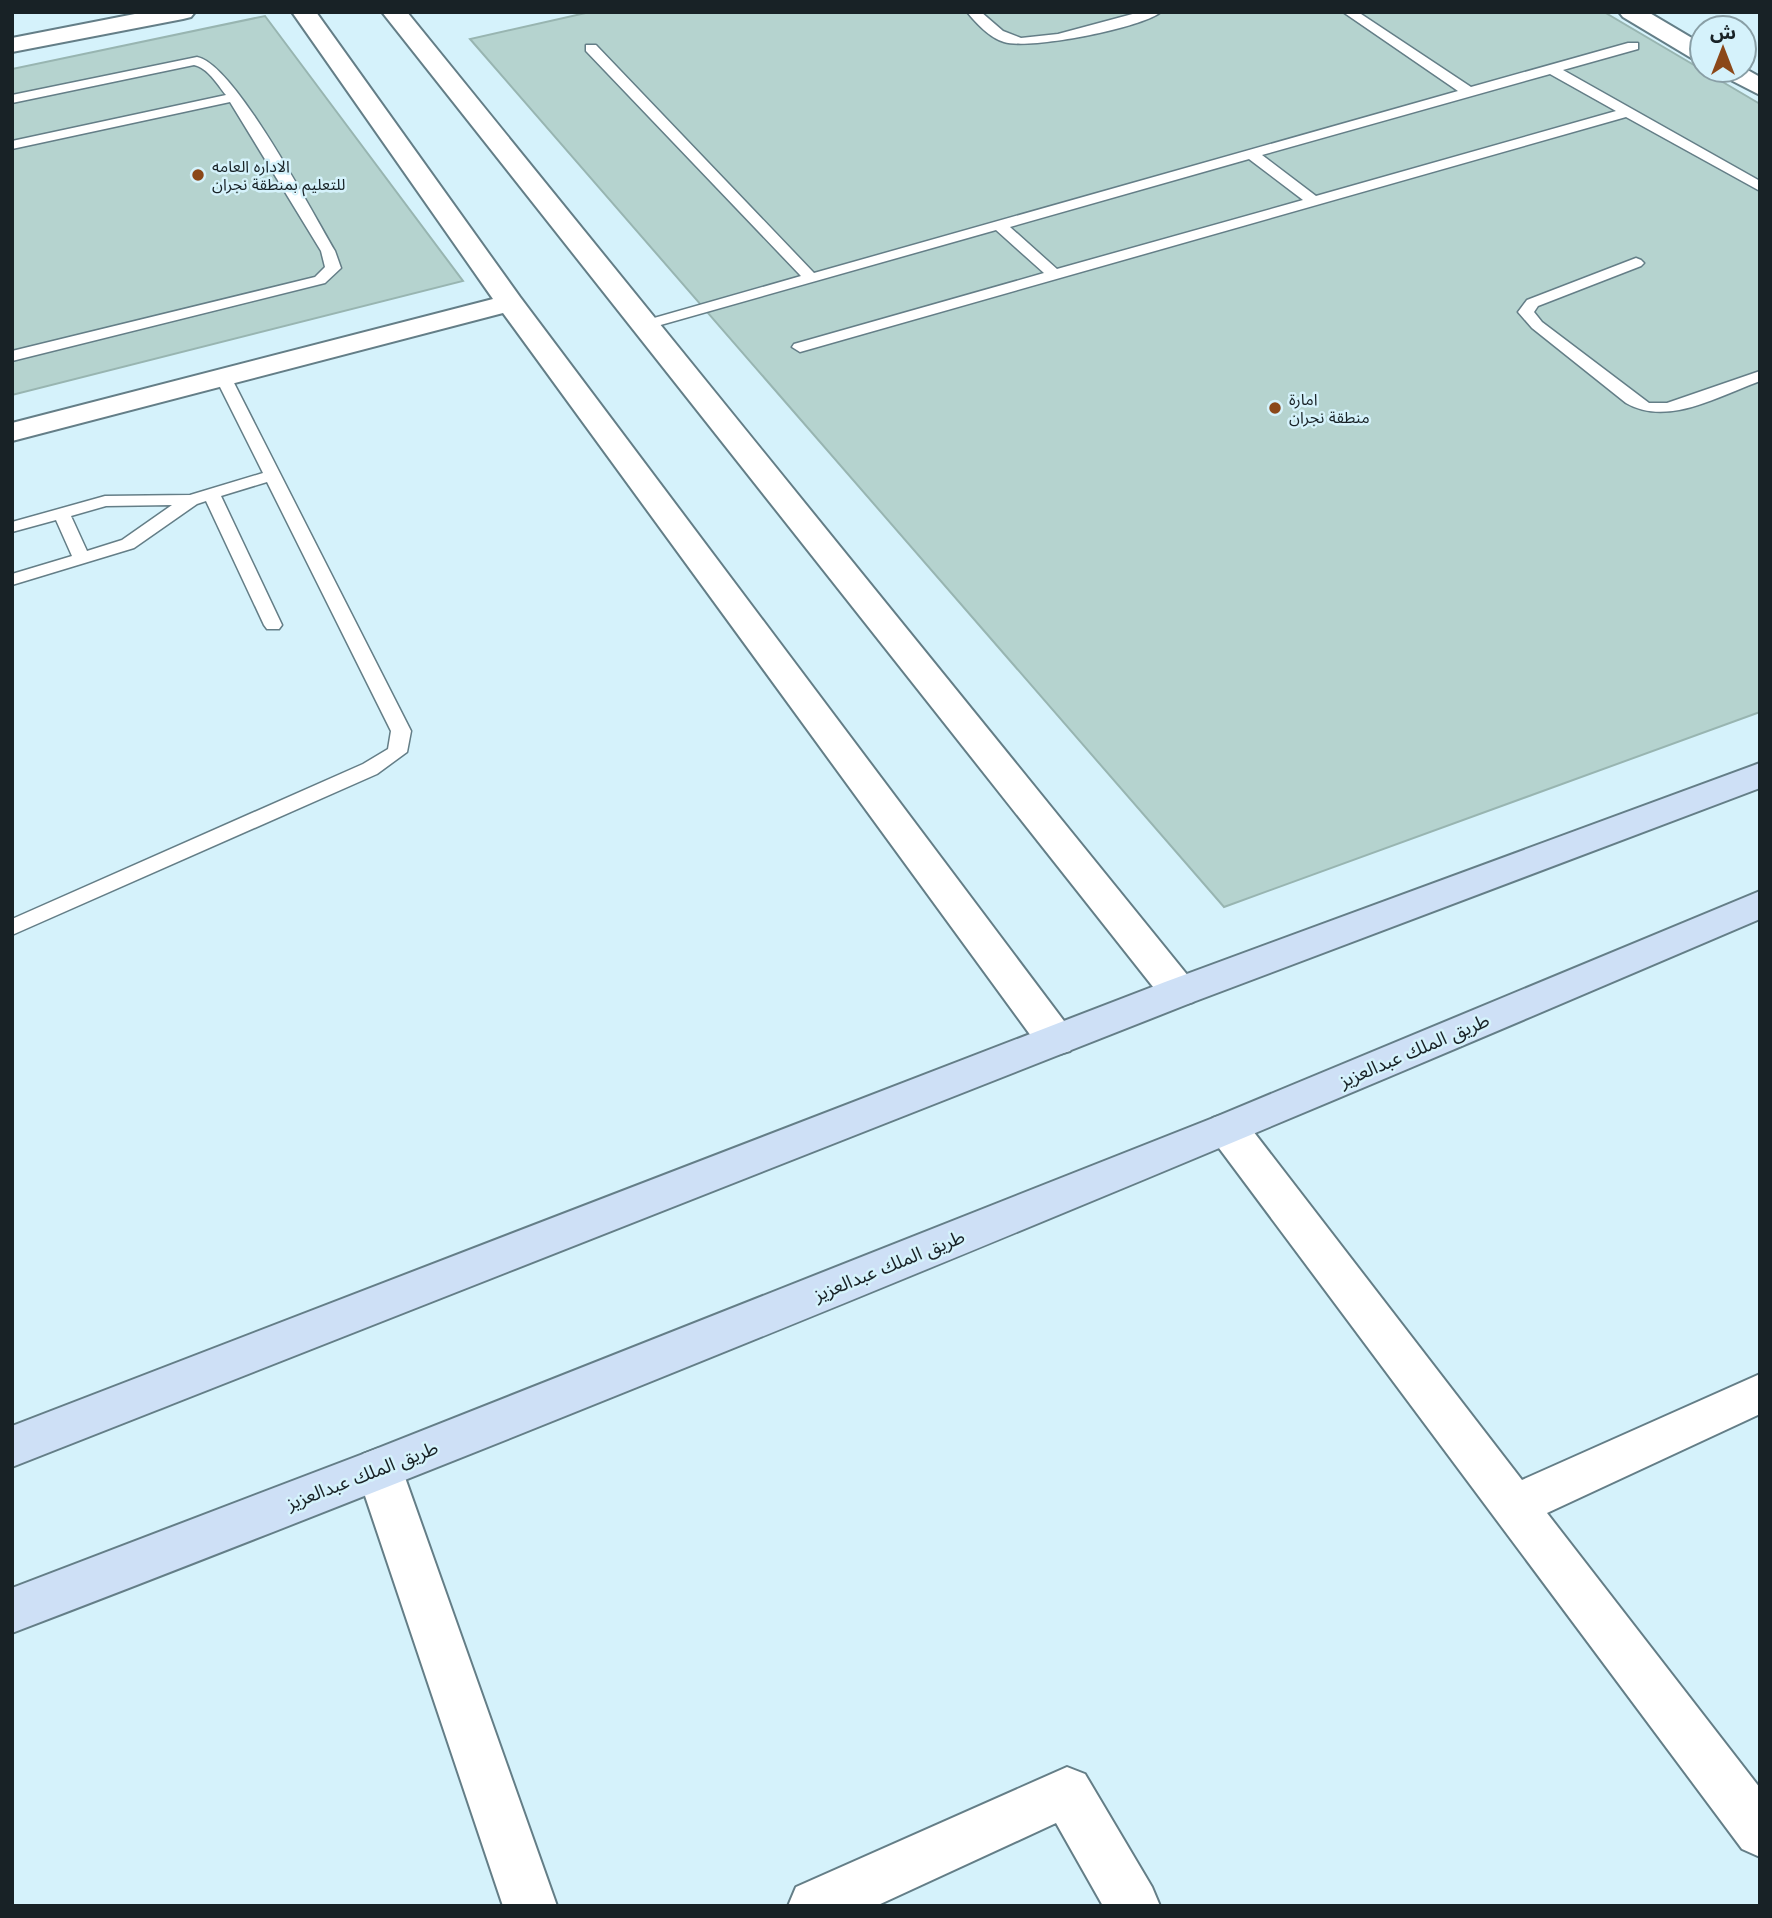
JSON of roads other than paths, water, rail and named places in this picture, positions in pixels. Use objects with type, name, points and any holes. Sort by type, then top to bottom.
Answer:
[{"type":"main road","points":[[12,1447],[1179,992],[1760,775]]},
{"type":"main road","name":"طريق الملك عبدالعزيز","points":[[12,1611],[379,1469],[1228,1129],[1760,904]]},
{"type":"street","points":[[12,45],[183,12]]},
{"type":"street","points":[[304,12],[510,303],[1056,1040]]},
{"type":"street","points":[[394,12],[1179,992]]},
{"type":"street","points":[[1631,12],[1688,46]]},
{"type":"street","points":[[12,432],[510,303]]},
{"type":"street","points":[[1228,1129],[1760,1830]]},
{"type":"street","points":[[1514,1506],[1760,1393]]},
{"type":"street","points":[[379,1469],[530,1906]]},
{"type":"street","points":[[815,1906],[1068,1792],[1133,1906]]},
{"type":"lane","points":[[973,12],[1005,38],[1023,43],[1045,41],[1155,12]]},
{"type":"lane","points":[[1102,12],[1116,22]]},
{"type":"lane","points":[[1349,12],[1469,92]]},
{"type":"lane","points":[[645,325],[1633,46]]},
{"type":"lane","points":[[591,48],[811,278]]},
{"type":"lane","points":[[12,99],[177,62],[200,60],[212,67],[234,97],[328,251],[333,268],[320,280],[12,356]]},
{"type":"lane","points":[[1551,69],[1760,187]]},
{"type":"lane","points":[[12,145],[234,97]]},
{"type":"lane","points":[[800,347],[1628,112]]},
{"type":"lane","points":[[1252,154],[1314,201]]},
{"type":"lane","points":[[999,225],[1055,275]]},
{"type":"lane","points":[[1636,263],[1532,303],[1527,312],[1547,333],[1646,408],[1669,408],[1756,381]]},
{"type":"lane","points":[[12,928],[370,769],[397,752],[401,731],[223,377]]},
{"type":"lane","points":[[12,527],[105,501],[191,500],[273,475]]},
{"type":"lane","points":[[211,494],[273,625]]},
{"type":"lane","points":[[12,580],[128,544],[191,500]]},
{"type":"lane","points":[[61,513],[82,558]]},
{"type":"place","name":"الاداره العامه للتعليم بمنطقة نجران","points":[[198,175]]},
{"type":"place","name":"امارة منطقة نجران","points":[[1275,408]]}]
